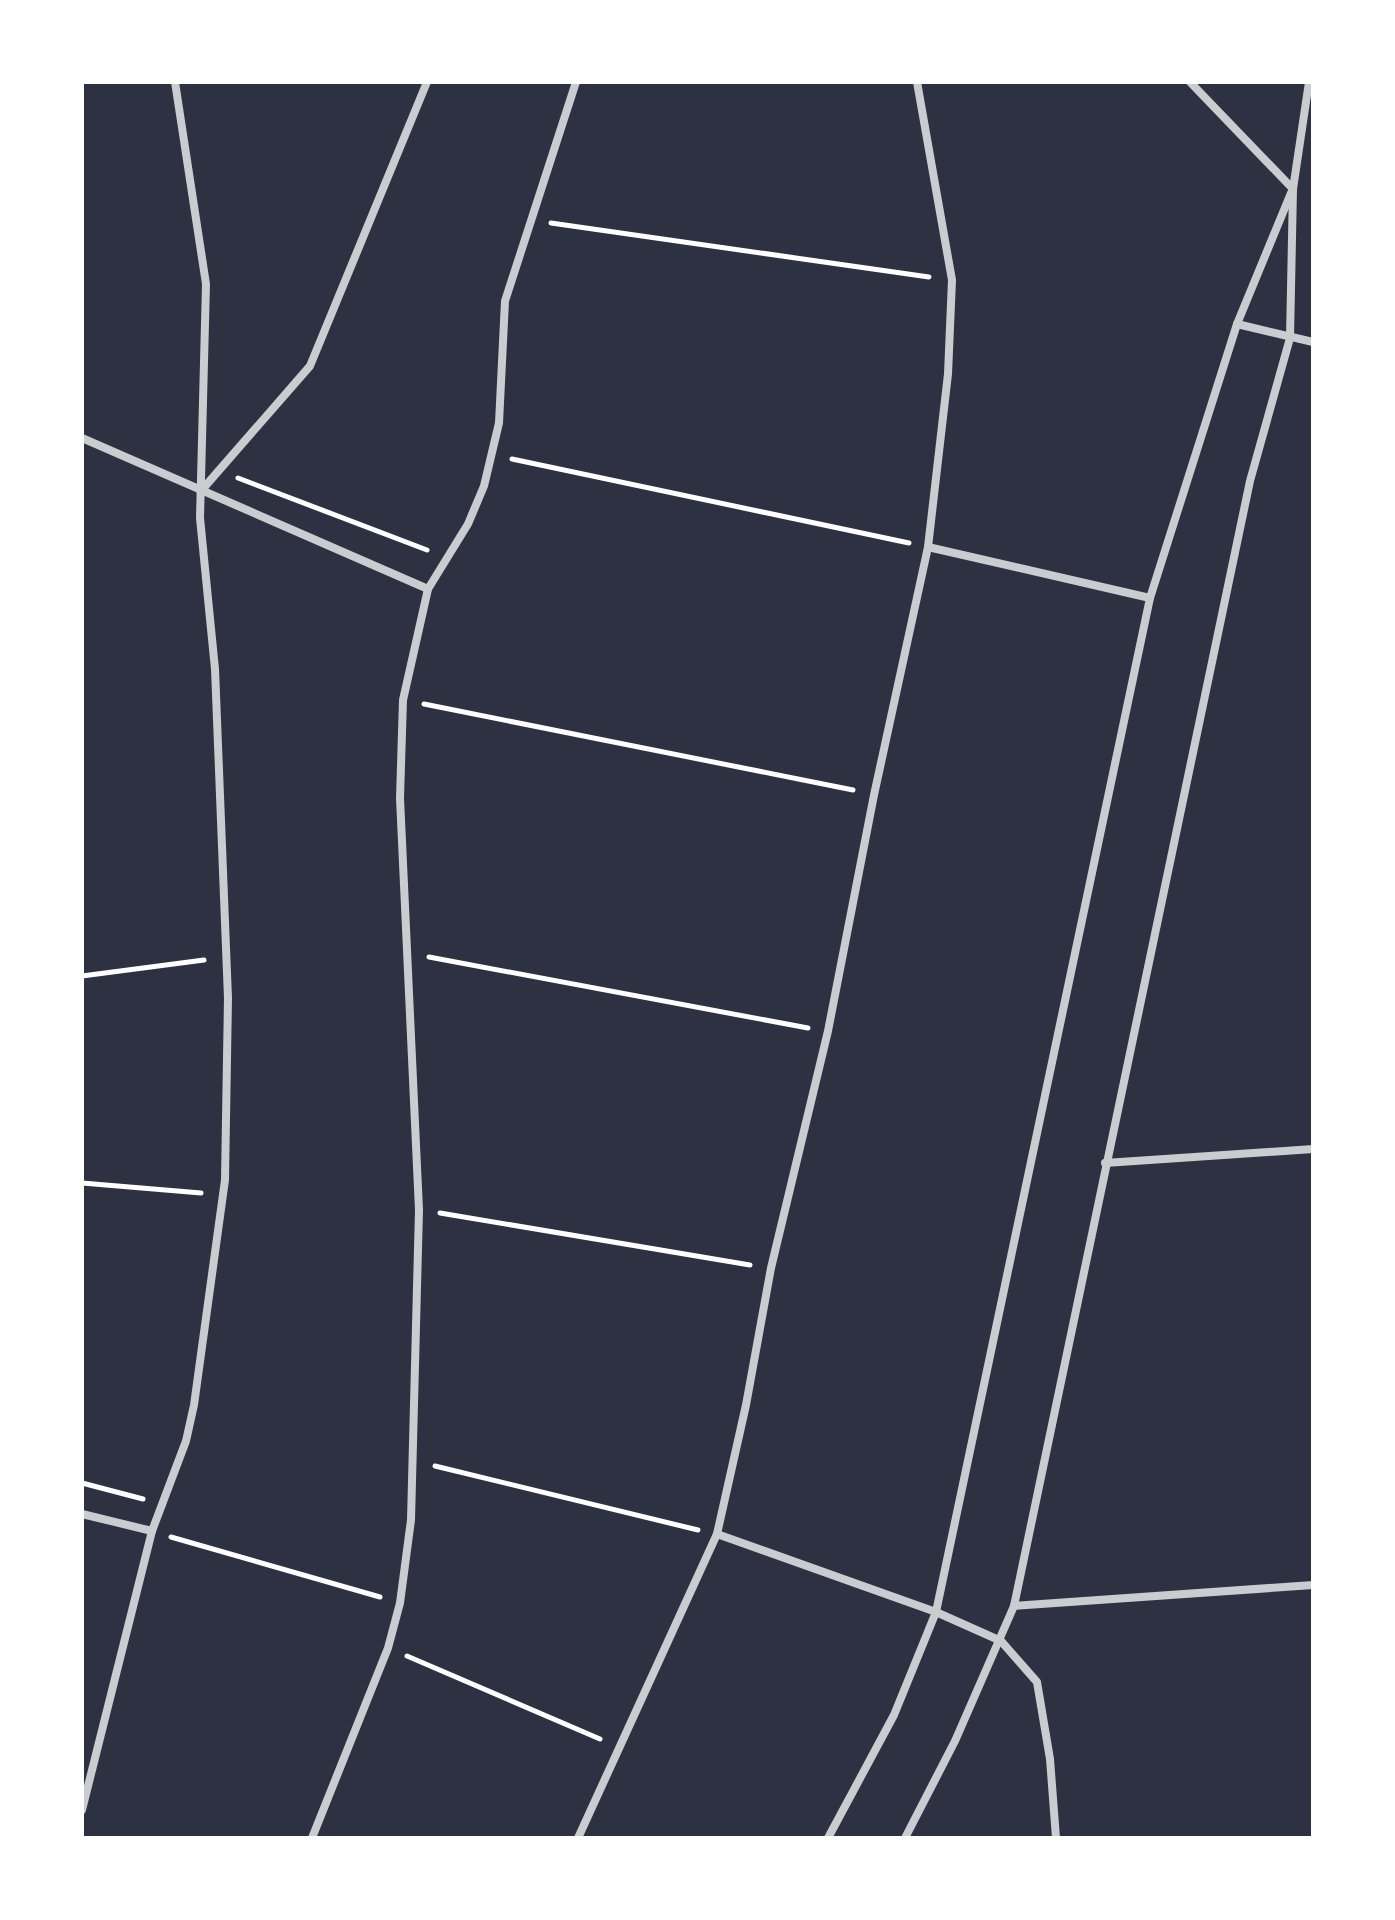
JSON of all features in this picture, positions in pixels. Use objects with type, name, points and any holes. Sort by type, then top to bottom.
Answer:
[{"type":"street","points":[[82,1810],[152,1531],[186,1441],[194,1405],[223,1195],[226,958],[215,669],[200,491],[206,284],[175,82]]},
{"type":"street","points":[[200,491],[310,366],[427,82]]},
{"type":"street","points":[[312,1838],[388,1648],[400,1603],[411,1520],[419,1210],[400,798],[403,700],[428,589],[468,524],[484,486],[499,423],[505,301],[576,82]]},
{"type":"street","points":[[578,1838],[717,1534],[746,1405],[771,1268],[828,1031],[874,795],[928,547],[948,374],[952,280],[917,82]]},
{"type":"street","points":[[1190,82],[1293,189]]},
{"type":"street","points":[[905,1838],[1001,1641],[1014,1606],[1250,481],[1290,338],[1293,189],[1309,82]]},
{"type":"street","points":[[828,1838],[894,1715],[936,1612],[1150,598],[1237,324],[1293,189]]},
{"type":"street","points":[[1237,324],[1313,342]]},
{"type":"street","points":[[82,438],[428,589]]},
{"type":"street","points":[[928,547],[1150,598]]},
{"type":"street","points":[[1105,1163],[1313,1149]]},
{"type":"street","points":[[82,1514],[152,1531]]},
{"type":"street","points":[[717,1534],[936,1612],[1001,1641],[1037,1682],[1050,1759],[1056,1838]]},
{"type":"street","points":[[1014,1606],[1313,1585]]},
{"type":"path","points":[[530,220],[952,280]]},
{"type":"path","points":[[491,455],[928,547]]},
{"type":"path","points":[[219,471],[446,558]]},
{"type":"path","points":[[403,700],[874,795]]},
{"type":"path","points":[[409,951],[462,966],[828,1031]]},
{"type":"path","points":[[82,976],[226,958]]},
{"type":"path","points":[[82,1183],[223,1195]]},
{"type":"path","points":[[419,1210],[771,1268]]},
{"type":"path","points":[[411,1460],[717,1534]]},
{"type":"path","points":[[82,1483],[162,1504]]},
{"type":"path","points":[[152,1531],[400,1603]]},
{"type":"path","points":[[388,1648],[621,1748]]}]
